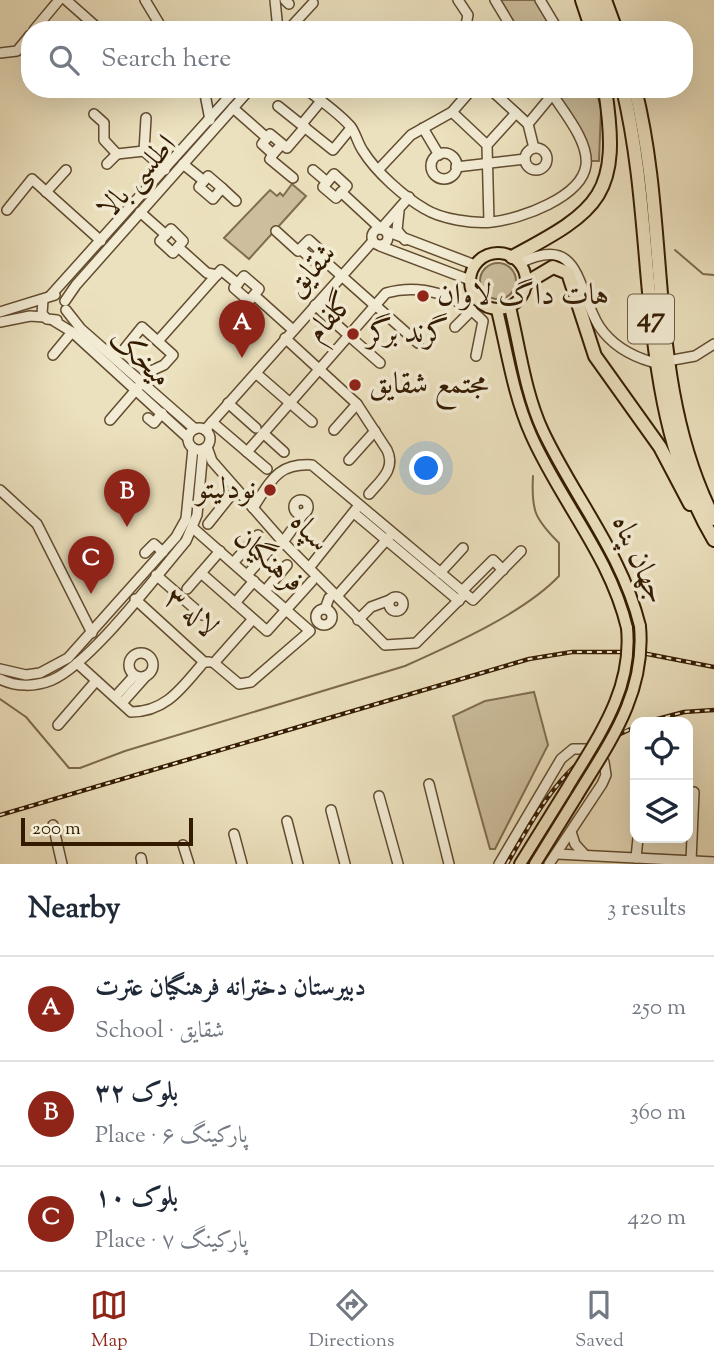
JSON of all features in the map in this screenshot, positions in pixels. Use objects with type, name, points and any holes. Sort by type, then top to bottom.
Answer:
[{"type":"highway","points":[[582,0],[589,21]]},
{"type":"highway","points":[[593,0],[601,21]]},
{"type":"highway","points":[[605,0],[613,21]]},
{"type":"highway","points":[[516,260],[574,222],[601,194],[609,171],[612,131],[601,98]]},
{"type":"highway","name":"47","points":[[626,98],[644,203],[651,322],[662,395],[674,445],[712,530]]},
{"type":"highway","name":"47","points":[[636,98],[654,203],[662,321],[671,397],[712,530]]},
{"type":"highway","points":[[526,283],[553,267],[568,273],[595,356],[660,447],[688,502],[712,530]]},
{"type":"main road","points":[[492,254],[516,260],[526,283],[522,297],[510,307],[497,310],[479,302],[471,290],[470,280],[475,265],[492,254]]},
{"type":"main road","name":"جهان پناه","points":[[510,307],[531,398],[543,431],[621,570],[640,626],[642,644],[635,692],[620,726],[535,864]]},
{"type":"main road","name":"جهان پناه","points":[[497,310],[515,389],[531,436],[610,576],[628,628],[629,644],[623,688],[604,728],[520,864]]},
{"type":"street","points":[[42,21],[59,0]]},
{"type":"street","points":[[66,0],[90,21]]},
{"type":"street","points":[[145,0],[158,21]]},
{"type":"street","points":[[275,0],[277,21]]},
{"type":"street","points":[[458,0],[468,15],[467,21]]},
{"type":"street","points":[[495,0],[508,21]]},
{"type":"street","points":[[540,0],[553,21]]},
{"type":"street","points":[[296,21],[313,3]]},
{"type":"street","points":[[0,53],[16,51],[21,46]]},
{"type":"street","points":[[206,98],[213,123]]},
{"type":"street","name":"اطلسی بالا","points":[[65,306],[183,163],[230,98]]},
{"type":"street","name":"اطلسی بالا","points":[[47,297],[165,170],[242,98]]},
{"type":"street","points":[[317,98],[351,128],[363,150],[379,169],[433,214],[489,222],[512,219],[538,208],[570,191],[583,178],[586,162],[584,148],[555,98]]},
{"type":"street","points":[[379,169],[411,135],[452,112],[464,98]]},
{"type":"street","points":[[500,98],[528,124],[534,148]]},
{"type":"street","points":[[528,124],[547,98]]},
{"type":"street","points":[[273,154],[262,144],[270,134],[287,148],[321,101]]},
{"type":"street","points":[[278,106],[333,150],[351,128]]},
{"type":"street","points":[[233,108],[267,138]]},
{"type":"street","points":[[452,112],[487,145],[489,222]]},
{"type":"street","points":[[487,145],[516,113]]},
{"type":"street","points":[[94,114],[104,123],[104,140],[117,154]]},
{"type":"street","points":[[144,152],[146,118]]},
{"type":"street","points":[[423,128],[439,155]]},
{"type":"street","points":[[282,144],[270,159],[293,178]]},
{"type":"street","points":[[456,167],[525,159],[534,148]]},
{"type":"street","points":[[525,159],[533,170],[546,165],[544,151],[534,148]]},
{"type":"street","points":[[107,164],[117,154],[144,152],[165,170]]},
{"type":"street","points":[[439,155],[431,164],[432,172],[438,178],[450,177],[456,167]]},
{"type":"street","points":[[439,155],[451,156],[456,167]]},
{"type":"street","points":[[183,163],[204,181],[208,176],[236,201]]},
{"type":"street","points":[[46,192],[65,170]]},
{"type":"street","points":[[313,170],[327,182],[323,187],[336,198],[341,192],[383,230],[406,241],[475,265]]},
{"type":"street","points":[[7,210],[33,179],[101,241]]},
{"type":"street","points":[[410,197],[383,230],[373,233],[377,243],[470,280]]},
{"type":"street","points":[[399,210],[397,230],[406,241]]},
{"type":"street","points":[[140,212],[166,235],[171,229],[183,241],[178,247],[207,273],[217,275]]},
{"type":"street","points":[[377,243],[388,240],[383,230]]},
{"type":"street","points":[[276,231],[298,251],[300,249],[313,260],[318,255],[418,343]]},
{"type":"street","name":"شقایق","points":[[209,426],[342,275],[377,243]]},
{"type":"street","points":[[516,260],[541,255],[566,258],[574,267],[598,324],[606,335],[628,352],[652,362]]},
{"type":"street","points":[[158,341],[221,270],[237,284],[234,288],[248,301],[254,295],[293,330]]},
{"type":"street","name":"گلفام","points":[[247,452],[260,430],[289,402],[346,334],[386,293],[402,288],[420,289],[472,310]]},
{"type":"street","points":[[0,312],[47,297],[59,296],[65,306],[62,318],[54,321],[30,316],[0,322]]},
{"type":"street","points":[[44,317],[40,311],[47,297]]},
{"type":"street","points":[[315,305],[380,363]]},
{"type":"street","name":"میخک","points":[[65,306],[74,321],[188,438]]},
{"type":"street","points":[[455,327],[472,310],[484,321],[476,356]]},
{"type":"street","name":"میخک","points":[[54,321],[72,332],[195,429]]},
{"type":"street","points":[[110,419],[139,386],[173,355],[142,327],[125,348]]},
{"type":"street","points":[[52,355],[72,332]]},
{"type":"street","points":[[285,338],[357,404],[387,450],[391,465],[369,494]]},
{"type":"street","points":[[673,360],[695,356],[714,344]]},
{"type":"street","points":[[258,375],[312,422]]},
{"type":"street","points":[[228,403],[285,452]]},
{"type":"street","points":[[334,430],[357,404]]},
{"type":"street","points":[[148,418],[154,423],[162,413]]},
{"type":"street","points":[[0,679],[20,685],[43,683],[77,663],[186,541],[193,528],[205,448],[211,440],[209,426]]},
{"type":"street","points":[[0,669],[26,676],[48,670],[68,658],[163,552],[186,519],[192,448],[188,438],[195,429],[209,426],[267,469]]},
{"type":"street","points":[[349,460],[375,431]]},
{"type":"street","points":[[192,448],[205,448]]},
{"type":"street","name":"سپاه","points":[[205,448],[212,461],[236,489],[333,597],[385,645],[416,643],[465,597]]},
{"type":"street","points":[[253,508],[274,476],[282,469],[298,464],[312,465],[356,509],[465,597]]},
{"type":"street","points":[[208,524],[236,489]]},
{"type":"street","points":[[0,490],[37,524],[92,633]]},
{"type":"street","points":[[309,568],[356,509]]},
{"type":"street","points":[[283,542],[304,513]]},
{"type":"street","name":"فرهنگیان","points":[[193,528],[307,628]]},
{"type":"street","points":[[233,563],[258,535]]},
{"type":"street","points":[[390,537],[440,573],[465,597]]},
{"type":"street","points":[[333,597],[390,537]]},
{"type":"street","points":[[145,553],[154,544],[163,552]]},
{"type":"street","points":[[235,603],[272,547]]},
{"type":"street","points":[[440,573],[463,548]]},
{"type":"street","points":[[187,589],[220,551]]},
{"type":"street","points":[[465,597],[503,569],[521,551]]},
{"type":"street","points":[[465,597],[493,560],[503,569]]},
{"type":"street","points":[[265,591],[287,565]]},
{"type":"street","points":[[201,573],[267,631],[312,581]]},
{"type":"street","points":[[156,575],[202,615]]},
{"type":"street","name":"لاله ۳","points":[[135,599],[239,684],[251,682],[307,628],[324,603],[333,597]]},
{"type":"street","points":[[358,620],[371,607],[390,600]]},
{"type":"street","points":[[77,663],[131,712],[157,708],[172,699],[253,619]]},
{"type":"street","points":[[118,700],[152,670],[153,662],[148,655],[140,652],[133,655],[128,662],[134,676]]},
{"type":"street","points":[[118,700],[134,676]]},
{"type":"street","points":[[134,676],[147,676]]},
{"type":"street","points":[[58,725],[96,681]]},
{"type":"street","points":[[499,864],[557,764],[573,749],[586,748],[602,757],[606,775],[557,859],[550,864]]},
{"type":"street","points":[[429,784],[449,864]]},
{"type":"street","points":[[691,861],[694,792]]},
{"type":"street","points":[[379,796],[398,864]]},
{"type":"street","points":[[331,810],[345,864]]},
{"type":"street","points":[[287,821],[298,864]]},
{"type":"street","points":[[53,825],[62,864]]},
{"type":"street","points":[[572,832],[575,844],[585,855]]},
{"type":"street","points":[[234,834],[242,864]]},
{"type":"street","points":[[636,858],[638,843]]},
{"type":"street","points":[[184,845],[189,864]]},
{"type":"street","points":[[557,859],[585,855],[714,862]]},
{"type":"shaded area","points":[[500,0],[542,0],[555,21],[513,21]]},
{"type":"shaded area","points":[[559,98],[598,98],[601,109],[599,161],[591,161],[588,146]]},
{"type":"shaded area","points":[[292,184],[306,196],[249,259],[224,238],[270,190],[277,196],[280,193],[283,196]]},
{"type":"shaded area","points":[[498,263],[511,268],[516,281],[511,294],[498,299],[485,294],[480,281],[485,268]]},
{"type":"shaded area","points":[[534,692],[548,745],[495,849],[490,849],[453,716],[485,701]]},
{"type":"waterway","points":[[675,250],[703,274],[714,275]]},
{"type":"waterway","points":[[0,699],[26,717],[69,768],[80,768],[125,751],[405,666],[507,615],[527,603],[559,576],[559,543],[536,514],[533,476]]},
{"type":"railway","points":[[0,815],[529,659],[572,652],[637,652],[714,667]]},
{"type":"railway","points":[[665,717],[684,712],[714,710]]},
{"type":"railway","points":[[507,864],[545,801],[574,767],[591,752],[630,730]]},
{"type":"place","name":"هات داگ لاوان","points":[[423,296]]},
{"type":"place","name":"گرند برگر","points":[[353,334]]},
{"type":"place","name":"دبیرستان دخترانه فرهنگیان عترت","points":[[242,358]]},
{"type":"place","name":"مجتمع شقایق","points":[[355,385]]},
{"type":"place","name":"نودلیتو","points":[[270,490]]},
{"type":"place","name":"بلوک ۳۲","points":[[127,527]]},
{"type":"place","name":"بلوک ۱۰","points":[[91,594]]}]
